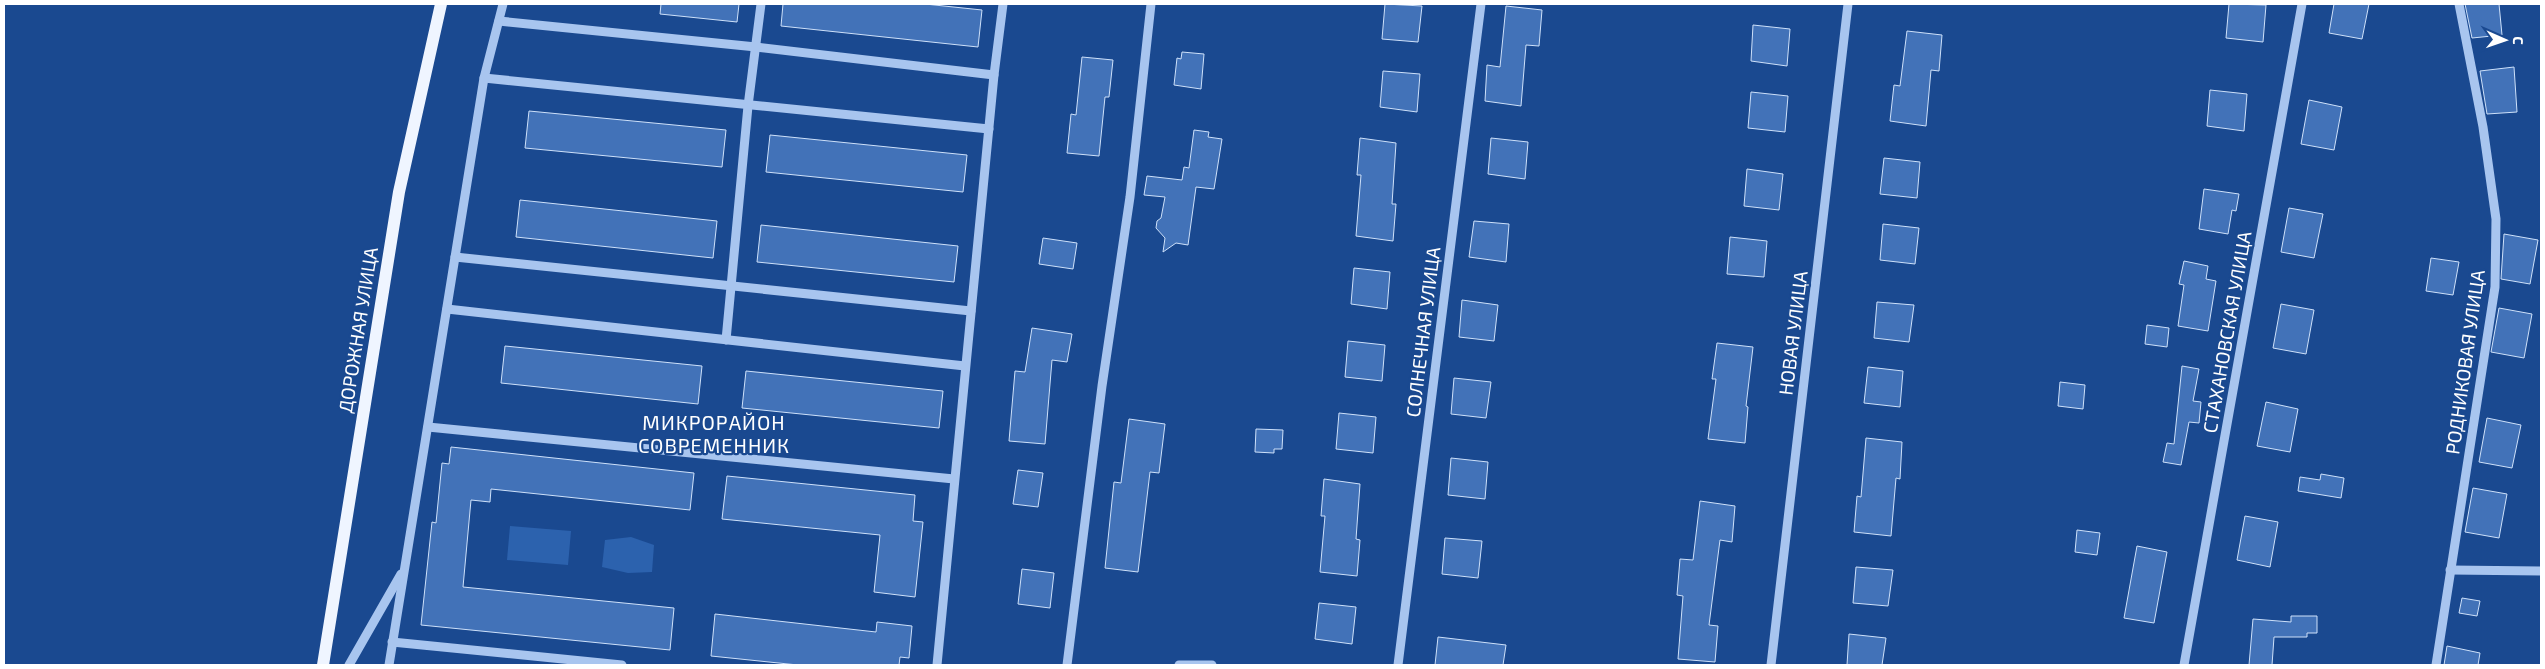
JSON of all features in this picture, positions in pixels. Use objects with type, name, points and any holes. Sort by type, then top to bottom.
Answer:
[{"type":"main road","name":"ДОРОЖНАЯ УЛИЦА","points":[[323,665],[400,192],[441,4]]},
{"type":"street","points":[[389,665],[484,78],[503,4]]},
{"type":"street","points":[[726,340],[748,106],[761,4]]},
{"type":"street","points":[[938,665],[988,129],[1003,4]]},
{"type":"street","points":[[1066,665],[1102,386],[1130,197],[1151,4]]},
{"type":"street","name":"СОЛНЕЧНАЯ УЛИЦА","points":[[1398,665],[1480,4]]},
{"type":"street","name":"НОВАЯ УЛИЦА","points":[[1771,665],[1848,4]]},
{"type":"street","name":"СТАХАНОВСКАЯ УЛИЦА","points":[[2184,665],[2302,4]]},
{"type":"street","name":"РОДНИКОВАЯ УЛИЦА","points":[[2436,665],[2495,287],[2496,219],[2482,127],[2459,4]]},
{"type":"street","points":[[499,21],[756,47],[994,75]]},
{"type":"street","points":[[484,78],[988,129]]},
{"type":"street","points":[[455,258],[732,288],[971,311]]},
{"type":"street","points":[[447,309],[965,366]]},
{"type":"street","points":[[428,427],[954,479]]},
{"type":"street","points":[[349,665],[404,569]]},
{"type":"street","points":[[2450,570],[2541,571]]},
{"type":"street","points":[[392,642],[622,665]]},
{"type":"street","points":[[1179,665],[1212,665]]},
{"type":"shaded area","points":[[510,526],[571,531],[568,565],[507,560]]},
{"type":"shaded area","points":[[631,537],[654,545],[652,572],[628,573],[602,567],[605,540]]},
{"type":"building","points":[[661,4],[739,4],[737,22],[660,14]]},
{"type":"building","points":[[783,4],[925,4],[982,10],[978,47],[781,26]]},
{"type":"building","points":[[1385,4],[1422,6],[1418,42],[1382,39]]},
{"type":"building","points":[[2229,4],[2266,5],[2263,42],[2226,38]]},
{"type":"building","points":[[2334,4],[2369,4],[2362,39],[2329,33]]},
{"type":"building","points":[[2465,4],[2499,4],[2502,35],[2472,38]]},
{"type":"building","points":[[1506,6],[1542,10],[1539,46],[1526,45],[1521,106],[1485,101],[1487,65],[1500,67]]},
{"type":"building","points":[[1753,25],[1790,29],[1787,66],[1751,61]]},
{"type":"building","points":[[1907,31],[1942,35],[1939,71],[1931,70],[1926,126],[1890,121],[1894,85],[1900,86]]},
{"type":"building","points":[[1182,52],[1204,54],[1201,89],[1174,85],[1177,58],[1181,59]]},
{"type":"building","points":[[1082,57],[1113,60],[1109,97],[1105,97],[1099,156],[1067,153],[1071,114],[1076,115]]},
{"type":"building","points":[[2514,67],[2517,112],[2487,114],[2480,71]]},
{"type":"building","points":[[1383,71],[1420,74],[1417,112],[1380,107]]},
{"type":"building","points":[[2210,90],[2247,94],[2244,131],[2207,126]]},
{"type":"building","points":[[1751,92],[1788,96],[1785,132],[1748,128]]},
{"type":"building","points":[[2309,100],[2342,107],[2334,150],[2301,144]]},
{"type":"building","points":[[529,111],[726,130],[722,167],[525,148]]},
{"type":"building","points":[[1194,130],[1209,132],[1208,137],[1222,139],[1214,189],[1196,187],[1188,245],[1176,243],[1163,252],[1165,238],[1156,228],[1157,221],[1161,218],[1165,197],[1144,195],[1147,176],[1182,180],[1184,167],[1189,168]]},
{"type":"building","points":[[770,135],[967,155],[963,192],[766,172]]},
{"type":"building","points":[[1360,138],[1396,143],[1392,204],[1396,204],[1393,241],[1356,236],[1361,175],[1357,175]]},
{"type":"building","points":[[1491,138],[1528,142],[1525,179],[1488,174]]},
{"type":"building","points":[[1884,158],[1920,162],[1917,198],[1880,194]]},
{"type":"building","points":[[1747,169],[1783,174],[1779,210],[1744,206]]},
{"type":"building","points":[[2204,189],[2239,194],[2236,211],[2232,210],[2228,234],[2199,229]]},
{"type":"building","points":[[520,200],[717,221],[713,258],[516,237]]},
{"type":"building","points":[[2289,208],[2323,214],[2314,258],[2281,252]]},
{"type":"building","points":[[1474,221],[1509,224],[1506,262],[1469,257]]},
{"type":"building","points":[[1883,224],[1919,228],[1915,264],[1880,260]]},
{"type":"building","points":[[761,225],[958,246],[954,282],[757,262]]},
{"type":"building","points":[[2504,234],[2538,240],[2530,284],[2501,279]]},
{"type":"building","points":[[1730,237],[1767,241],[1764,277],[1727,274]]},
{"type":"building","points":[[1043,238],[1077,243],[1073,269],[1039,264]]},
{"type":"building","points":[[2431,258],[2459,262],[2453,295],[2426,291]]},
{"type":"building","points":[[2184,261],[2208,266],[2206,279],[2216,281],[2208,331],[2178,326],[2184,285],[2179,284]]},
{"type":"building","points":[[1354,268],[1390,272],[1387,309],[1351,304]]},
{"type":"building","points":[[1462,300],[1498,305],[1494,341],[1459,337]]},
{"type":"building","points":[[1877,302],[1914,305],[1909,342],[1874,338]]},
{"type":"building","points":[[2281,304],[2314,310],[2306,354],[2273,348]]},
{"type":"building","points":[[2499,308],[2532,314],[2524,358],[2491,352]]},
{"type":"building","points":[[2147,325],[2169,328],[2167,347],[2145,344]]},
{"type":"building","points":[[1032,328],[1072,334],[1067,362],[1052,360],[1045,444],[1009,441],[1015,371],[1025,372]]},
{"type":"building","points":[[1348,341],[1385,345],[1382,381],[1345,377]]},
{"type":"building","points":[[1717,343],[1753,347],[1746,406],[1748,407],[1745,443],[1708,439],[1716,379],[1712,379]]},
{"type":"building","points":[[505,346],[702,366],[698,404],[501,383]]},
{"type":"building","points":[[2182,366],[2199,369],[2193,401],[2201,402],[2199,423],[2189,422],[2181,465],[2163,462],[2167,443],[2174,444]]},
{"type":"building","points":[[1868,367],[1903,371],[1900,407],[1864,403]]},
{"type":"building","points":[[746,371],[943,391],[939,428],[742,408]]},
{"type":"building","points":[[1454,378],[1491,382],[1486,418],[1451,414]]},
{"type":"building","points":[[2060,382],[2085,385],[2083,409],[2058,406]]},
{"type":"building","points":[[2266,402],[2298,409],[2290,452],[2257,446]]},
{"type":"building","points":[[1339,413],[1376,417],[1373,453],[1336,449]]},
{"type":"building","points":[[2487,418],[2521,425],[2512,468],[2479,462]]},
{"type":"building","points":[[1129,419],[1165,424],[1159,473],[1150,472],[1138,572],[1105,568],[1114,482],[1121,483]]},
{"type":"building","points":[[1256,429],[1283,430],[1282,449],[1274,449],[1274,453],[1255,452]]},
{"type":"building","points":[[1866,438],[1902,442],[1900,479],[1896,478],[1891,536],[1854,532],[1857,496],[1861,497]]},
{"type":"building","points":[[451,447],[694,473],[690,510],[491,489],[490,502],[471,500],[463,587],[674,608],[670,650],[421,625],[432,522],[436,523],[442,463],[449,464]]},
{"type":"building","points":[[1451,458],[1488,462],[1485,499],[1448,495]]},
{"type":"building","points":[[1018,470],[1043,473],[1038,507],[1013,504]]},
{"type":"building","points":[[2321,474],[2344,478],[2341,498],[2298,491],[2300,477],[2320,480]]},
{"type":"building","points":[[727,476],[915,495],[913,521],[923,522],[915,597],[874,592],[880,535],[722,519]]},
{"type":"building","points":[[1324,479],[1360,484],[1356,539],[1360,540],[1357,576],[1320,572],[1325,516],[1321,516]]},
{"type":"building","points":[[2473,488],[2507,494],[2499,538],[2465,532]]},
{"type":"building","points":[[1700,501],[1735,506],[1732,542],[1720,540],[1709,625],[1718,626],[1715,662],[1678,659],[1683,596],[1677,595],[1680,559],[1693,560]]},
{"type":"building","points":[[2245,516],[2278,522],[2270,567],[2237,560]]},
{"type":"building","points":[[2077,530],[2100,533],[2097,555],[2075,552]]},
{"type":"building","points":[[1445,538],[1482,541],[1478,578],[1442,574]]},
{"type":"building","points":[[2137,546],[2167,552],[2154,623],[2124,618]]},
{"type":"building","points":[[1856,567],[1893,570],[1888,606],[1853,603]]},
{"type":"building","points":[[1022,569],[1054,573],[1050,608],[1018,604]]},
{"type":"building","points":[[2462,598],[2480,601],[2477,616],[2459,613]]},
{"type":"building","points":[[1319,603],[1356,607],[1352,644],[1315,639]]},
{"type":"building","points":[[715,614],[876,632],[877,622],[912,626],[909,658],[900,657],[899,665],[798,665],[711,656]]},
{"type":"building","points":[[2291,616],[2317,616],[2317,633],[2307,633],[2307,637],[2274,637],[2272,665],[2249,665],[2253,619],[2291,622]]},
{"type":"building","points":[[1849,634],[1886,638],[1882,665],[1847,665]]},
{"type":"building","points":[[1438,637],[1506,645],[1503,665],[1435,665]]},
{"type":"building","points":[[2447,646],[2480,653],[2478,665],[2444,665]]},
{"type":"district","name":"МИКРОРАЙОН СОВРЕМЕННИК","points":[[714,434]]}]
